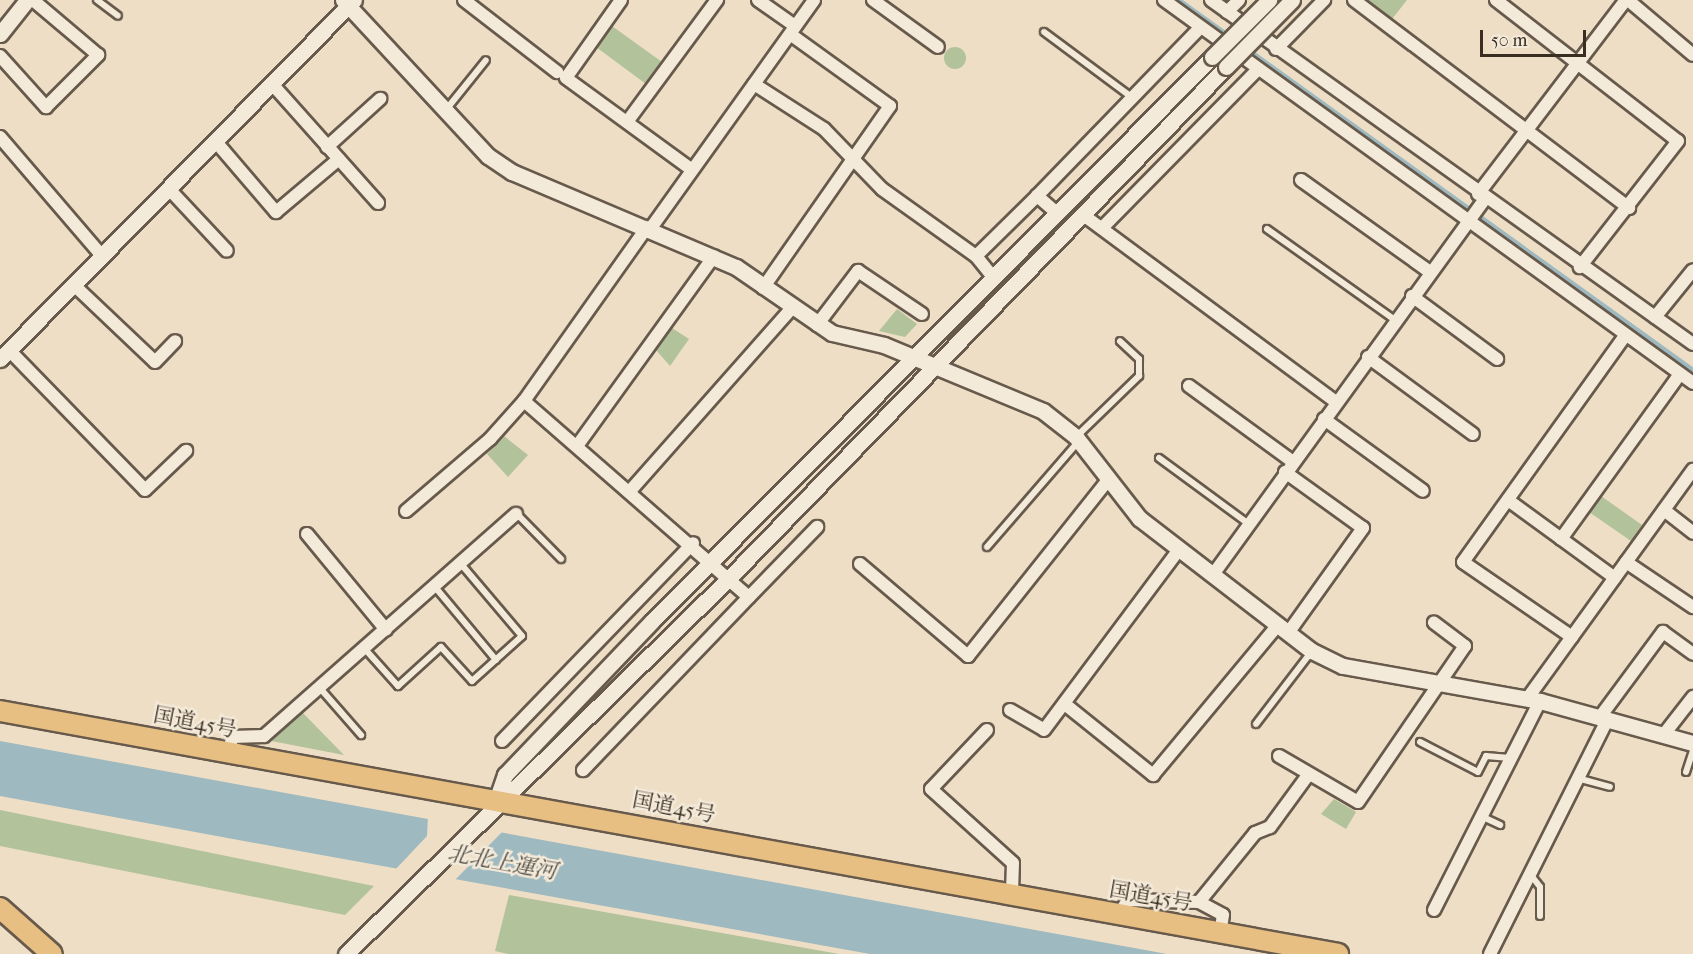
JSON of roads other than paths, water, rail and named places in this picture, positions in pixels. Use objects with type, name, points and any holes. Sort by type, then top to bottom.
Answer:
[{"type":"highway","name":"国道45号","points":[[0,711],[229,753],[490,808],[1012,895],[1338,954]]},
{"type":"highway","points":[[0,908],[52,954]]},
{"type":"street","points":[[0,34],[27,0]]},
{"type":"street","points":[[0,56],[46,106],[98,55],[33,0]]},
{"type":"street","points":[[464,0],[557,72]]},
{"type":"street","points":[[621,0],[566,78],[692,170]]},
{"type":"street","points":[[627,122],[717,0]]},
{"type":"street","points":[[758,0],[792,30],[890,106],[763,288]]},
{"type":"street","points":[[406,512],[490,439],[524,400],[814,0]]},
{"type":"street","points":[[873,0],[938,47]]},
{"type":"street","points":[[1164,0],[1257,70],[1477,207],[1580,267],[1693,344]]},
{"type":"street","points":[[1211,0],[1477,207],[1625,336],[1693,383]]},
{"type":"street","points":[[1227,12],[1239,0]]},
{"type":"street","points":[[490,808],[505,775],[912,357],[992,276],[1058,214],[1269,0]]},
{"type":"street","points":[[346,954],[490,808],[526,782],[729,578],[1292,0]]},
{"type":"street","points":[[1276,49],[1324,0]]},
{"type":"street","points":[[1354,0],[1527,128],[1629,208]]},
{"type":"street","points":[[1496,0],[1678,141],[1629,208],[1580,267]]},
{"type":"street","points":[[1212,576],[1288,467],[1477,207],[1527,128],[1627,0],[1693,55]]},
{"type":"street","points":[[186,451],[145,490],[5,355],[217,143],[349,2],[444,112],[512,172],[714,256],[817,325],[912,357],[1043,411],[1077,440],[1107,481],[1139,518],[1178,551],[1312,651],[1343,666],[1438,686],[1534,700],[1665,733],[1693,743]]},
{"type":"street","points":[[976,256],[1134,99],[1201,27]]},
{"type":"street","points":[[1102,228],[1257,70]]},
{"type":"street","points":[[754,84],[824,129],[852,161],[976,256],[992,276]]},
{"type":"street","points":[[273,85],[378,203]]},
{"type":"street","points":[[327,147],[380,99]]},
{"type":"street","points":[[0,137],[103,257]]},
{"type":"street","points":[[217,143],[276,212],[339,159]]},
{"type":"street","points":[[1301,180],[1430,272]]},
{"type":"street","points":[[170,190],[226,251]]},
{"type":"street","points":[[1037,195],[1058,214]]},
{"type":"street","points":[[1082,214],[1335,402]]},
{"type":"street","points":[[577,446],[714,256]]},
{"type":"street","points":[[1655,317],[1693,270]]},
{"type":"street","points":[[817,325],[858,271],[922,314]]},
{"type":"street","points":[[75,286],[155,362],[175,341]]},
{"type":"street","points":[[1412,296],[1497,359]]},
{"type":"street","points":[[630,491],[791,309]]},
{"type":"street","points":[[1572,637],[1463,562],[1625,336]]},
{"type":"street","points":[[1368,357],[1473,434]]},
{"type":"street","points":[[1561,538],[1680,374]]},
{"type":"street","points":[[1066,705],[1153,775],[1283,629],[1363,528],[1189,386]]},
{"type":"street","points":[[524,400],[693,543],[749,597]]},
{"type":"street","points":[[1324,419],[1423,491]]},
{"type":"street","points":[[1434,910],[1513,758],[1534,700],[1572,637],[1693,470]]},
{"type":"street","points":[[860,564],[968,656],[1107,481]]},
{"type":"street","points":[[1508,500],[1615,578]]},
{"type":"street","points":[[1664,510],[1693,533]]},
{"type":"street","points":[[229,753],[232,737],[264,736],[516,514]]},
{"type":"street","points":[[583,770],[817,527]]},
{"type":"street","points":[[307,534],[386,630]]},
{"type":"street","points":[[502,741],[693,543]]},
{"type":"street","points":[[1010,710],[1044,730],[1066,705],[1178,551]]},
{"type":"street","points":[[1626,562],[1693,606]]},
{"type":"street","points":[[1279,756],[1308,775],[1358,802],[1465,646],[1434,623]]},
{"type":"street","points":[[1490,954],[1604,718],[1663,632],[1693,654]]},
{"type":"street","points":[[1665,733],[1693,697]]},
{"type":"street","points":[[987,730],[931,789],[1013,863],[1012,895]]},
{"type":"street","points":[[1199,902],[1255,832],[1270,827],[1308,775]]},
{"type":"street","points":[[1119,914],[1128,900],[1199,902],[1223,915],[1220,933]]},
{"type":"lane","points":[[97,0],[118,16]]},
{"type":"lane","points":[[1044,32],[1134,99]]},
{"type":"lane","points":[[444,112],[486,60]]},
{"type":"lane","points":[[1267,229],[1395,320]]},
{"type":"lane","points":[[987,547],[1077,440],[1139,376],[1138,359],[1120,341]]},
{"type":"lane","points":[[1159,458],[1249,524]]},
{"type":"lane","points":[[516,514],[561,559]]},
{"type":"lane","points":[[364,648],[398,686],[441,647],[472,681],[496,660],[522,636],[460,564]]},
{"type":"lane","points":[[435,587],[496,660]]},
{"type":"lane","points":[[1256,724],[1312,651]]},
{"type":"lane","points":[[319,687],[362,735]]},
{"type":"lane","points":[[1419,742],[1478,772],[1486,756],[1513,758]]},
{"type":"lane","points":[[1686,772],[1693,750]]},
{"type":"lane","points":[[1577,778],[1610,787]]},
{"type":"lane","points":[[1483,817],[1500,825]]},
{"type":"lane","points":[[1530,873],[1540,887],[1540,916]]},
{"type":"water","name":"北北上運河","points":[[0,741],[1167,954],[870,954],[277,847],[0,796]]},
{"type":"waterway","points":[[1179,0],[1693,370]]}]
